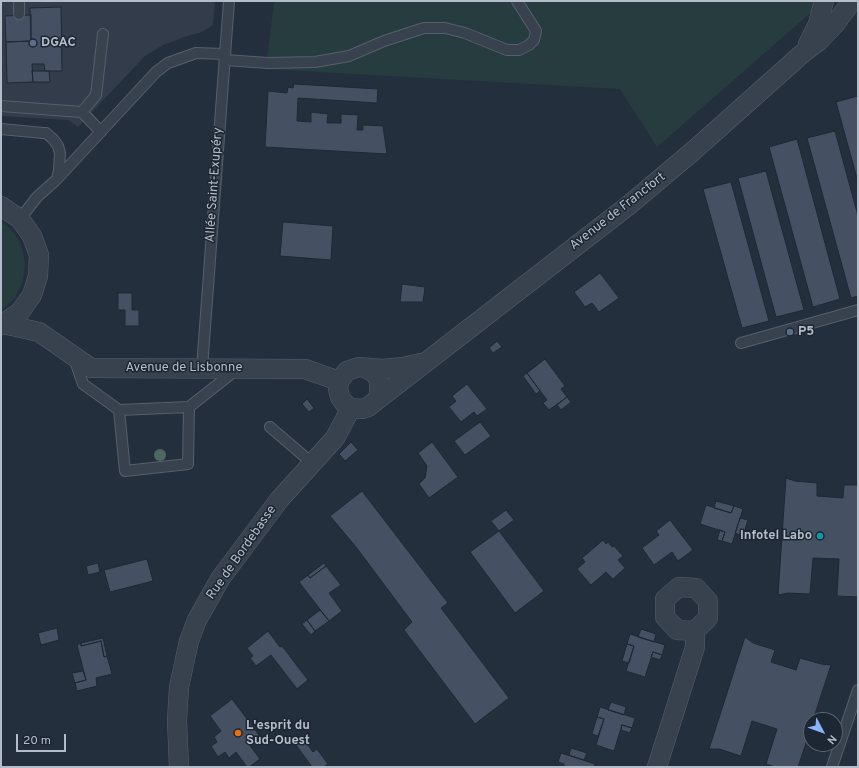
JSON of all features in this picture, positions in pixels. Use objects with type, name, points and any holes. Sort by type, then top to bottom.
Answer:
[{"type":"street","points":[[803,53],[818,24],[824,1]]},
{"type":"street","points":[[803,53],[825,35],[852,1]]},
{"type":"street","name":"Avenue de Francfort","points":[[377,400],[629,205],[692,152],[803,53]]},
{"type":"street","points":[[1,206],[5,207],[20,219],[32,236],[39,255],[38,276],[32,295],[20,312],[2,324]]},
{"type":"street","points":[[32,295],[39,332]]},
{"type":"street","name":"Avenue de Lisbonne","points":[[2,324],[39,332],[91,368],[305,369],[340,381]]},
{"type":"street","name":"Avenue de Francfort","points":[[365,368],[382,369],[403,367],[425,362]]},
{"type":"street","points":[[359,367],[365,368],[376,375],[379,381],[380,387],[377,400],[373,404],[362,409],[351,408],[344,403],[340,397],[338,389],[340,381],[342,376],[347,371],[359,367]]},
{"type":"street","name":"Rue de Bordebasse","points":[[179,767],[177,728],[179,687],[189,641],[197,620],[220,579],[279,500],[335,438],[351,408]]},
{"type":"street","points":[[657,767],[695,647],[695,630]]},
{"type":"lane","points":[[19,1],[19,14]]},
{"type":"lane","name":"Allée Saint-Exupéry","points":[[202,368],[229,1]]},
{"type":"lane","points":[[20,219],[37,197],[56,180],[102,132],[156,72],[168,63],[196,53],[268,63],[315,62],[349,56],[384,41],[424,28],[445,28],[465,33],[507,50],[519,50],[529,45],[534,40],[536,31],[517,1]]},
{"type":"lane","points":[[82,112],[96,95],[103,34]]},
{"type":"lane","points":[[1,106],[82,112],[102,132]]},
{"type":"lane","points":[[1,130],[43,133],[53,139],[58,146],[60,153],[60,170],[56,180]]},
{"type":"lane","points":[[740,343],[858,310]]},
{"type":"lane","points":[[74,356],[83,384],[119,410],[189,407],[238,368]]},
{"type":"lane","points":[[119,410],[125,471],[188,464],[189,407]]},
{"type":"lane","points":[[270,427],[312,464]]},
{"type":"lane","points":[[832,767],[858,690]]},
{"type":"shaded area","points":[[1,1],[215,1],[213,25],[202,32],[163,45],[145,56],[78,127],[68,120],[1,116]]},
{"type":"green space","points":[[274,1],[824,1],[657,147],[620,89],[266,69]]},
{"type":"green space","points":[[1,222],[11,229],[21,244],[25,263],[23,281],[15,298],[1,311]]},
{"type":"building","points":[[61,7],[62,71],[45,71],[44,64],[32,64],[33,82],[7,83],[6,42],[31,41],[30,8]]},
{"type":"building","points":[[31,15],[31,41],[6,42],[5,16]]},
{"type":"building","points":[[32,71],[49,71],[50,82],[33,82]]},
{"type":"building","points":[[294,84],[378,89],[377,103],[298,98],[297,121],[311,122],[311,112],[328,114],[327,123],[341,123],[341,114],[358,115],[357,130],[363,130],[363,125],[383,126],[387,154],[265,147],[268,91],[287,93],[288,87],[293,88]]},
{"type":"building","points":[[858,96],[858,182],[836,102]]},
{"type":"building","points":[[835,131],[858,216],[858,296],[851,298],[807,138]]},
{"type":"building","points":[[797,139],[840,299],[813,307],[769,147]]},
{"type":"building","points":[[766,171],[804,310],[776,317],[738,178]]},
{"type":"building","points":[[731,182],[769,321],[742,328],[703,189]]},
{"type":"building","points":[[283,222],[333,226],[331,260],[280,256]]},
{"type":"building","points":[[600,273],[619,298],[599,312],[592,303],[585,307],[574,292]]},
{"type":"building","points":[[402,284],[425,287],[423,302],[400,302]]},
{"type":"building","points":[[118,293],[132,293],[132,310],[139,310],[139,326],[125,326],[125,310],[118,310]]},
{"type":"building","points":[[497,341],[502,347],[493,353],[489,348]]},
{"type":"building","points":[[545,359],[565,386],[561,389],[567,397],[549,410],[543,403],[547,400],[527,373]]},
{"type":"building","points":[[527,373],[540,391],[536,394],[523,376]]},
{"type":"building","points":[[467,384],[487,409],[477,416],[474,412],[461,422],[449,407],[456,401],[452,396]]},
{"type":"building","points":[[567,397],[571,402],[561,410],[557,405]]},
{"type":"building","points":[[307,399],[314,408],[309,412],[302,404]]},
{"type":"building","points":[[480,422],[491,436],[465,455],[454,441]]},
{"type":"building","points":[[351,442],[358,450],[345,461],[339,454]]},
{"type":"building","points":[[432,442],[458,477],[429,498],[419,484],[425,478],[427,466],[418,453]]},
{"type":"building","name":"Infotel Labo","points":[[786,478],[795,481],[817,483],[817,496],[843,498],[844,485],[858,485],[858,597],[837,596],[839,559],[813,558],[810,594],[788,593],[778,595]]},
{"type":"building","points":[[362,491],[448,603],[441,608],[509,698],[475,724],[404,630],[412,622],[356,547],[330,516]]},
{"type":"building","points":[[716,501],[734,506],[731,513],[714,508]]},
{"type":"building","points":[[706,505],[731,513],[734,506],[743,509],[732,544],[722,541],[725,532],[700,524]]},
{"type":"building","points":[[506,510],[514,520],[499,531],[491,521]]},
{"type":"building","points":[[740,518],[748,520],[743,536],[735,533]]},
{"type":"building","points":[[670,520],[693,550],[678,561],[672,552],[654,565],[642,548],[659,535],[656,531]]},
{"type":"building","points":[[720,530],[725,532],[722,541],[717,540]]},
{"type":"building","points":[[499,531],[544,591],[515,613],[470,552]]},
{"type":"building","points":[[603,540],[606,544],[608,542],[612,547],[614,546],[623,556],[618,560],[625,568],[613,579],[606,572],[591,585],[577,569],[585,562],[582,558]]},
{"type":"building","points":[[147,559],[153,581],[110,592],[104,570]]},
{"type":"building","points":[[98,563],[100,572],[88,575],[86,566]]},
{"type":"building","points":[[324,563],[326,566],[310,578],[308,575]]},
{"type":"building","points":[[326,566],[341,585],[329,593],[342,611],[329,621],[299,582],[308,575],[310,578]]},
{"type":"building","points":[[320,610],[329,621],[315,631],[307,620]]},
{"type":"building","points":[[307,620],[315,631],[311,635],[302,624]]},
{"type":"building","points":[[57,628],[59,640],[41,645],[38,633]]},
{"type":"building","points":[[641,629],[656,634],[654,642],[638,637]]},
{"type":"building","points":[[268,631],[280,647],[282,646],[308,680],[297,689],[271,655],[256,666],[250,658],[253,656],[247,648]]},
{"type":"building","points":[[630,634],[665,645],[662,655],[653,652],[645,677],[626,671],[634,646],[627,644]]},
{"type":"building","points":[[745,637],[753,643],[775,650],[771,662],[796,670],[800,658],[821,664],[831,665],[816,712],[803,712],[803,752],[798,767],[775,767],[766,764],[777,729],[752,721],[741,756],[719,749],[709,749]]},
{"type":"building","points":[[103,638],[107,656],[104,657],[101,641],[81,646],[81,643]]},
{"type":"building","points":[[101,641],[104,657],[107,656],[112,674],[96,678],[97,686],[77,691],[75,683],[86,680],[77,645],[81,643],[81,646]]},
{"type":"building","points":[[627,644],[634,646],[629,663],[622,661]]},
{"type":"building","points":[[653,652],[662,655],[660,660],[651,657]]},
{"type":"building","points":[[83,671],[86,680],[75,683],[72,673]]},
{"type":"building","name":"L'esprit du Sud-Ouest","points":[[232,699],[259,735],[248,743],[260,759],[249,767],[247,767],[236,752],[229,758],[225,752],[218,757],[211,746],[217,742],[214,737],[221,731],[210,716]]},
{"type":"building","points":[[611,702],[626,707],[624,715],[608,710]]},
{"type":"building","points":[[600,707],[635,718],[632,728],[622,725],[614,751],[596,745],[604,719],[597,717]]},
{"type":"building","points":[[597,717],[604,719],[598,736],[592,734]]},
{"type":"building","points":[[622,725],[632,728],[630,733],[621,730]]},
{"type":"building","points":[[304,740],[313,752],[317,749],[328,764],[324,767],[312,767],[296,745]]},
{"type":"building","points":[[571,748],[587,753],[584,760],[569,755]]},
{"type":"building","points":[[561,753],[595,764],[594,767],[564,767],[564,764],[558,762]]},
{"type":"place","name":"DGAC","points":[[33,43]]},
{"type":"place","name":"P5","points":[[790,332]]},
{"type":"place","name":"Infotel Labo","points":[[820,536]]},
{"type":"place","name":"L'esprit du Sud-Ouest","points":[[238,733]]}]
